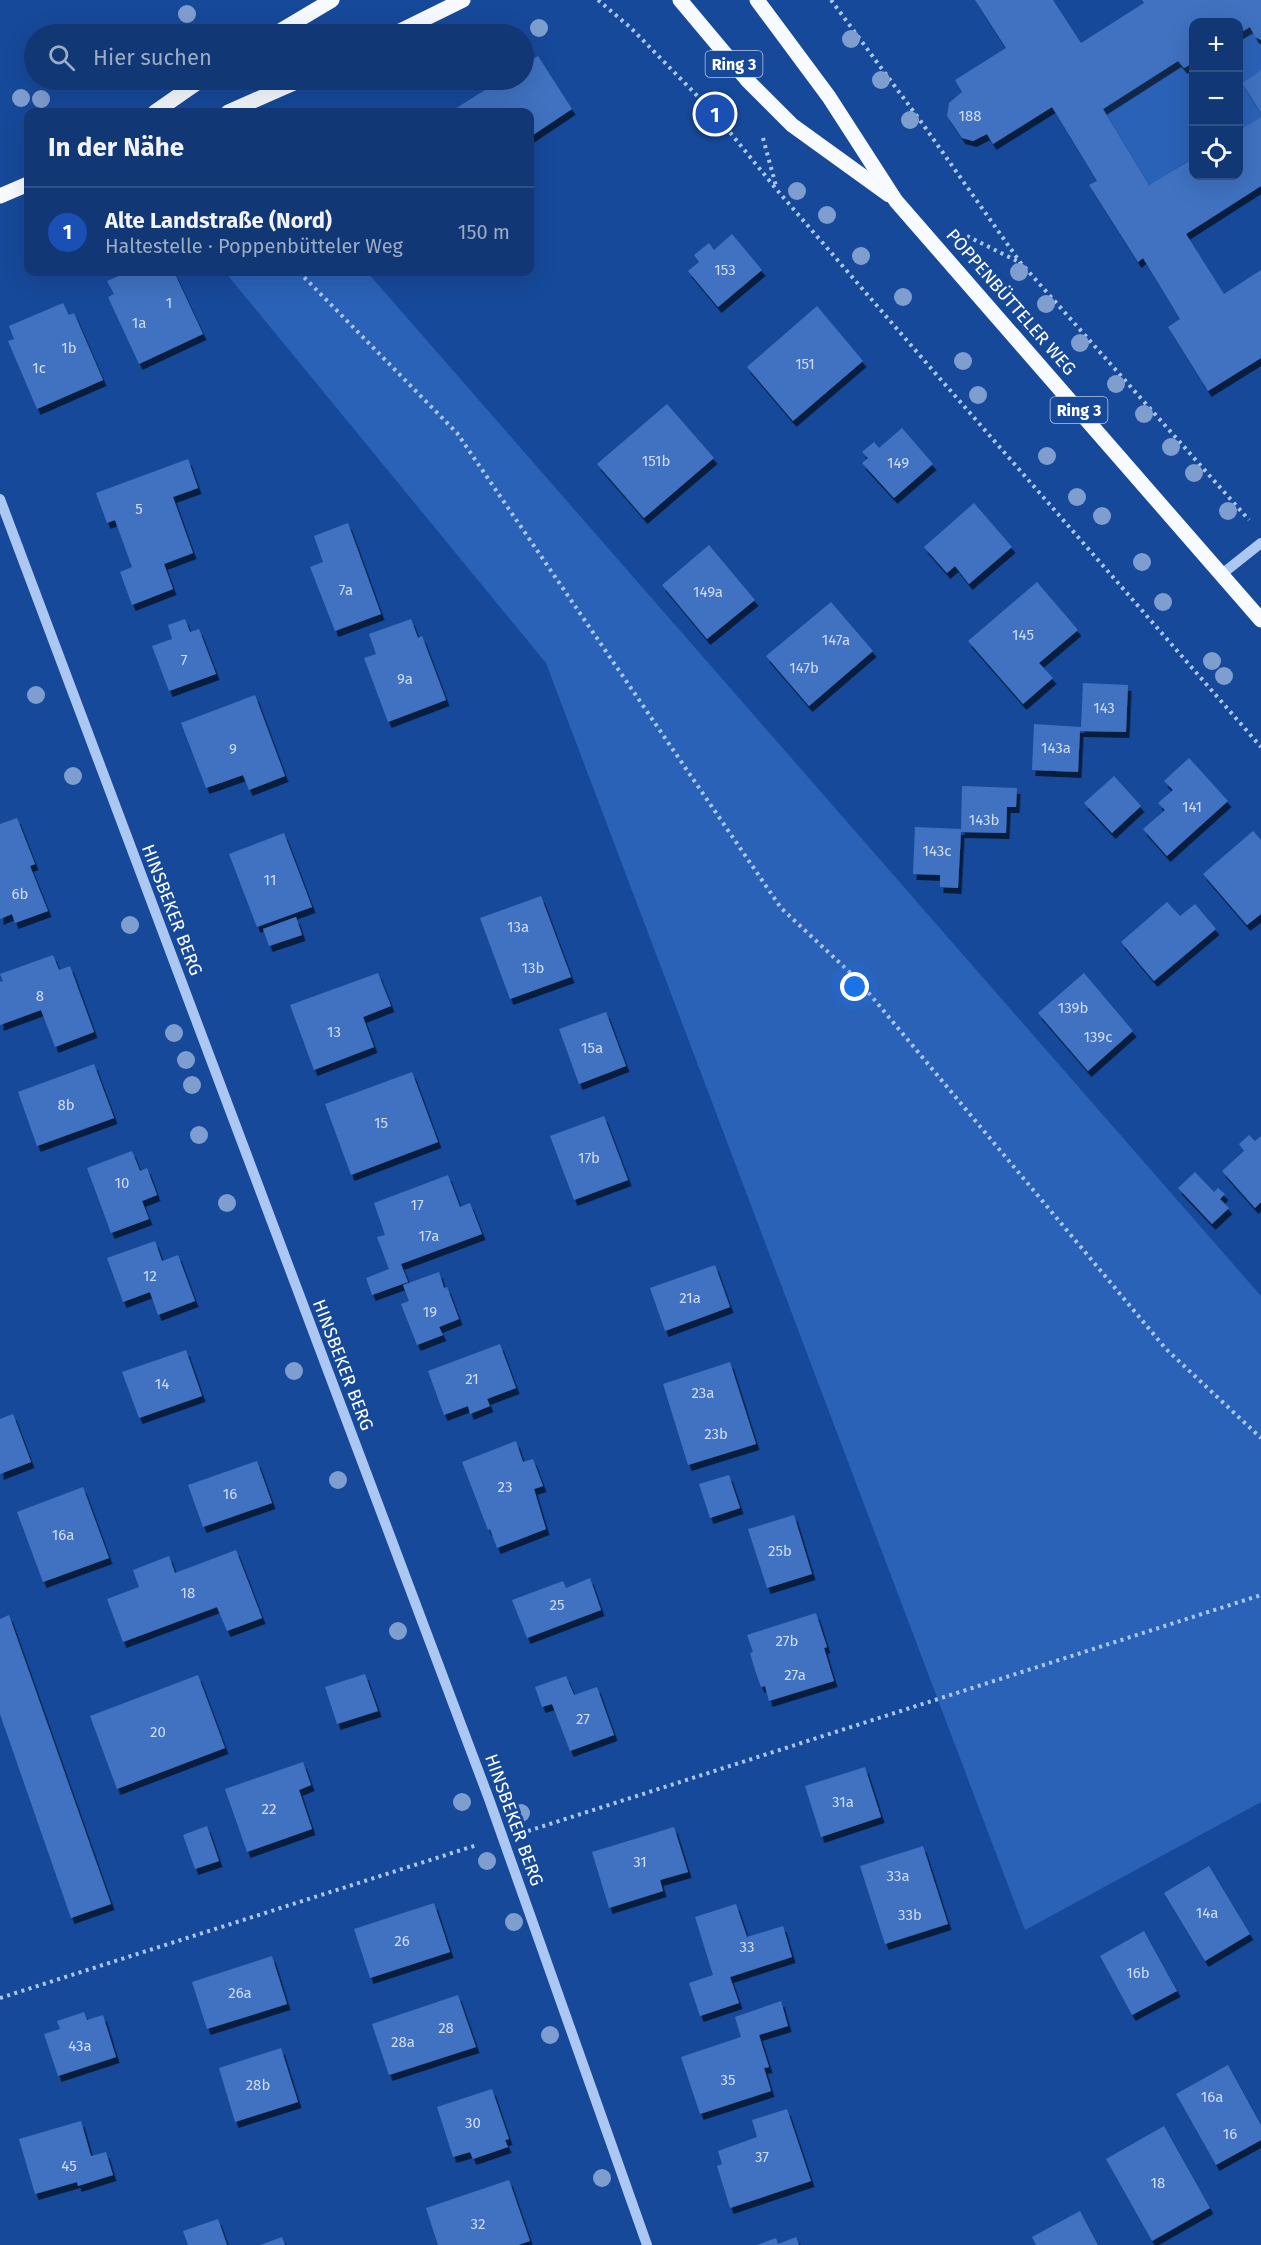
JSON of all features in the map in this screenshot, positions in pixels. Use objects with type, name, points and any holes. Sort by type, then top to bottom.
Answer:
[{"type":"main road","points":[[292,24],[332,0]]},
{"type":"main road","points":[[414,24],[463,0]]},
{"type":"main road","name":"POPPENBÜTTELER WEG","points":[[680,0],[748,81],[792,125],[896,201]]},
{"type":"main road","name":"POPPENBÜTTELER WEG","points":[[757,0],[830,97],[896,201],[1261,620]]},
{"type":"main road","points":[[161,108],[187,90]]},
{"type":"main road","points":[[237,108],[278,90]]},
{"type":"main road","points":[[0,195],[24,186]]},
{"type":"street","name":"HINSBEKER BERG","points":[[0,499],[503,1836],[647,2245]]},
{"type":"street","points":[[1221,574],[1261,543]]},
{"type":"path","points":[[598,0],[631,28],[715,114],[929,366],[1261,747]]},
{"type":"path","points":[[831,0],[922,123],[1020,262],[1253,525]]},
{"type":"path","points":[[303,276],[457,433],[782,908],[857,979],[1166,1349],[1261,1438]]},
{"type":"path","points":[[0,1998],[1261,1595]]},
{"type":"shaded area","points":[[1250,27],[1255,37],[1261,40],[1261,70],[1243,82],[1243,72],[1243,31]]},
{"type":"shaded area","points":[[1178,61],[1189,62],[1189,160],[1149,185],[1103,109]]},
{"type":"shaded area","points":[[1243,85],[1261,113],[1261,117],[1243,128]]},
{"type":"shaded area","points":[[228,276],[370,276],[1261,1296],[1261,1802],[1025,1930],[546,663]]},
{"type":"building","points":[[975,0],[1053,0],[1081,43],[1144,3],[1142,0],[1261,0],[1261,40],[1255,37],[1250,27],[1243,31],[1243,18],[1189,18],[1189,65],[1184,68],[1178,61],[1103,109],[1149,185],[1189,161],[1189,180],[1243,180],[1243,128],[1261,117],[1261,186],[1186,234],[1224,294],[1261,270],[1261,358],[1208,391],[1168,327],[1180,319],[1143,258],[1138,262],[1089,185],[1097,181],[1052,107],[993,144],[987,134],[973,141],[962,138],[947,116],[949,103],[962,92],[955,80],[1006,48]]},
{"type":"building","points":[[538,56],[572,109],[534,134],[534,108],[456,108],[485,90],[534,90],[534,59]]},
{"type":"building","points":[[1261,70],[1261,113],[1243,85]]},
{"type":"building","points":[[732,234],[762,270],[718,307],[688,271],[699,262],[694,255],[709,243],[714,250]]},
{"type":"building","points":[[119,276],[176,276],[203,334],[139,364],[108,297],[114,294],[107,281]]},
{"type":"building","points":[[63,303],[69,315],[74,313],[103,380],[37,409],[8,341],[14,339],[9,326]]},
{"type":"building","points":[[817,306],[863,361],[793,421],[747,367]]},
{"type":"building","points":[[667,404],[714,458],[644,518],[597,464]]},
{"type":"building","points":[[902,428],[933,464],[894,498],[862,463],[868,458],[862,452],[874,442],[879,448]]},
{"type":"building","points":[[188,459],[198,488],[173,497],[193,553],[164,564],[173,589],[132,605],[120,572],[132,567],[115,520],[107,523],[96,493]]},
{"type":"building","points":[[974,503],[1012,547],[969,584],[955,566],[947,573],[924,547]]},
{"type":"building","points":[[348,523],[381,614],[335,631],[310,567],[323,562],[314,536]]},
{"type":"building","points":[[709,545],[755,600],[707,639],[662,585]]},
{"type":"building","points":[[1037,582],[1078,630],[1039,663],[1053,678],[1023,704],[968,641]]},
{"type":"building","points":[[831,602],[873,651],[809,706],[766,656]]},
{"type":"building","points":[[185,619],[190,632],[199,629],[216,674],[169,691],[152,646],[172,639],[168,625]]},
{"type":"building","points":[[411,619],[418,638],[422,636],[446,700],[388,722],[364,658],[376,654],[369,634]]},
{"type":"building","points":[[1083,683],[1128,685],[1126,732],[1080,731],[1078,772],[1032,770],[1034,724],[1081,727]]},
{"type":"building","points":[[255,695],[285,776],[249,790],[243,775],[206,788],[181,723]]},
{"type":"building","points":[[1189,758],[1228,801],[1167,856],[1143,829],[1165,810],[1158,803],[1173,790],[1164,781]]},
{"type":"building","points":[[1114,776],[1141,806],[1112,833],[1084,803]]},
{"type":"building","points":[[962,786],[1017,788],[1016,807],[1007,807],[1006,833],[961,832],[958,888],[940,887],[940,875],[913,874],[915,827],[961,829]]},
{"type":"building","points":[[17,818],[35,864],[30,866],[48,911],[15,923],[12,914],[0,919],[0,824]]},
{"type":"building","points":[[1253,831],[1261,840],[1261,914],[1247,925],[1203,874]]},
{"type":"building","points":[[284,833],[312,907],[257,927],[229,854]]},
{"type":"building","points":[[541,896],[571,977],[510,999],[480,918]]},
{"type":"building","points":[[1167,902],[1180,916],[1195,904],[1216,929],[1154,981],[1121,942]]},
{"type":"building","points":[[296,917],[302,935],[269,946],[263,929]]},
{"type":"building","points":[[53,955],[59,970],[70,966],[94,1032],[55,1047],[41,1010],[0,1025],[0,982],[3,981],[0,974]]},
{"type":"building","points":[[378,973],[391,1006],[363,1017],[374,1047],[314,1070],[290,1005]]},
{"type":"building","points":[[1084,973],[1133,1031],[1088,1071],[1038,1013]]},
{"type":"building","points":[[606,1012],[626,1066],[579,1084],[559,1029]]},
{"type":"building","points":[[94,1064],[114,1118],[37,1146],[18,1092]]},
{"type":"building","points":[[412,1072],[438,1142],[351,1175],[325,1104]]},
{"type":"building","points":[[604,1116],[628,1180],[574,1200],[550,1136]]},
{"type":"building","points":[[1249,1135],[1255,1141],[1261,1136],[1261,1202],[1255,1208],[1222,1171],[1244,1151],[1239,1144]]},
{"type":"building","points":[[132,1151],[140,1171],[147,1168],[157,1195],[142,1201],[149,1219],[111,1233],[87,1168]]},
{"type":"building","points":[[1195,1172],[1214,1192],[1218,1188],[1225,1194],[1220,1199],[1229,1208],[1212,1224],[1178,1188]]},
{"type":"building","points":[[448,1175],[460,1207],[470,1203],[482,1234],[401,1264],[408,1282],[372,1295],[366,1278],[389,1269],[377,1237],[385,1235],[374,1203]]},
{"type":"building","points":[[155,1241],[162,1261],[178,1255],[195,1301],[158,1315],[150,1292],[123,1302],[107,1258]]},
{"type":"building","points":[[715,1265],[730,1307],[665,1331],[650,1288]]},
{"type":"building","points":[[439,1272],[459,1319],[439,1327],[443,1335],[417,1345],[401,1304],[409,1301],[403,1285]]},
{"type":"building","points":[[500,1344],[516,1388],[487,1399],[490,1406],[470,1414],[468,1406],[444,1415],[428,1371]]},
{"type":"building","points":[[186,1350],[202,1396],[139,1418],[122,1372]]},
{"type":"building","points":[[730,1362],[756,1444],[688,1465],[663,1384]]},
{"type":"building","points":[[13,1414],[31,1462],[0,1474],[0,1419]]},
{"type":"building","points":[[516,1441],[523,1462],[533,1459],[543,1486],[534,1489],[546,1529],[497,1548],[462,1462]]},
{"type":"building","points":[[257,1461],[272,1503],[203,1527],[188,1485]]},
{"type":"building","points":[[729,1475],[740,1508],[710,1518],[699,1484]]},
{"type":"building","points":[[83,1487],[109,1558],[43,1582],[17,1512]]},
{"type":"building","points":[[794,1515],[812,1574],[767,1588],[748,1529]]},
{"type":"building","points":[[236,1550],[262,1618],[227,1631],[217,1607],[123,1642],[107,1599],[139,1587],[133,1570],[169,1556],[175,1573]]},
{"type":"building","points":[[590,1578],[601,1610],[527,1638],[512,1600],[563,1581],[566,1588]]},
{"type":"building","points":[[816,1613],[827,1647],[824,1648],[834,1681],[769,1701],[765,1686],[761,1687],[755,1670],[750,1653],[753,1652],[747,1635]]},
{"type":"building","points":[[9,1615],[111,1904],[71,1918],[0,1714],[0,1619]]},
{"type":"building","points":[[365,1674],[378,1711],[337,1724],[325,1687]]},
{"type":"building","points":[[198,1675],[225,1748],[117,1789],[90,1716]]},
{"type":"building","points":[[566,1676],[574,1695],[597,1687],[614,1735],[570,1751],[552,1704],[542,1707],[535,1687]]},
{"type":"building","points":[[303,1762],[311,1785],[299,1790],[312,1829],[247,1852],[225,1789]]},
{"type":"building","points":[[865,1767],[881,1817],[821,1837],[805,1786]]},
{"type":"building","points":[[207,1826],[219,1861],[195,1869],[183,1835]]},
{"type":"building","points":[[674,1827],[688,1872],[660,1880],[663,1891],[609,1908],[592,1852]]},
{"type":"building","points":[[923,1846],[948,1924],[885,1944],[860,1866]]},
{"type":"building","points":[[1209,1866],[1250,1934],[1205,1961],[1164,1893]]},
{"type":"building","points":[[434,1903],[450,1952],[370,1978],[354,1929]]},
{"type":"building","points":[[736,1904],[747,1937],[783,1926],[792,1957],[730,1977],[739,2003],[700,2016],[689,1983],[713,1975],[695,1917]]},
{"type":"building","points":[[1144,1931],[1177,1991],[1132,2015],[1100,1956]]},
{"type":"building","points":[[272,1956],[287,2004],[207,2029],[192,1982]]},
{"type":"building","points":[[458,1995],[476,2047],[389,2075],[372,2024]]},
{"type":"building","points":[[781,2001],[788,2026],[759,2035],[769,2067],[764,2068],[771,2091],[700,2114],[681,2057],[741,2037],[735,2017]]},
{"type":"building","points":[[84,2012],[87,2020],[103,2015],[116,2057],[58,2076],[44,2034],[60,2029],[57,2021]]},
{"type":"building","points":[[281,2048],[298,2102],[235,2122],[219,2068]]},
{"type":"building","points":[[1228,2065],[1261,2125],[1261,2140],[1216,2165],[1176,2094]]},
{"type":"building","points":[[492,2089],[509,2139],[505,2140],[508,2147],[473,2159],[470,2152],[453,2157],[437,2107]]},
{"type":"building","points":[[787,2109],[811,2181],[730,2208],[717,2166],[722,2164],[718,2151],[757,2137],[752,2120]]},
{"type":"building","points":[[81,2121],[91,2156],[106,2152],[113,2175],[78,2186],[77,2182],[35,2194],[19,2139]]},
{"type":"building","points":[[1164,2126],[1210,2208],[1152,2241],[1106,2159]]},
{"type":"building","points":[[509,2180],[530,2241],[518,2245],[438,2245],[426,2208]]},
{"type":"building","points":[[1080,2211],[1098,2245],[1036,2245],[1032,2237]]},
{"type":"building","points":[[218,2219],[227,2245],[188,2245],[183,2231]]},
{"type":"building","points":[[282,2237],[285,2245],[260,2245]]},
{"type":"building","points":[[796,2237],[799,2245],[757,2245],[776,2238],[778,2244]]},
{"type":"place","name":"Alte Landstraße (Nord)","points":[[715,114]]}]
